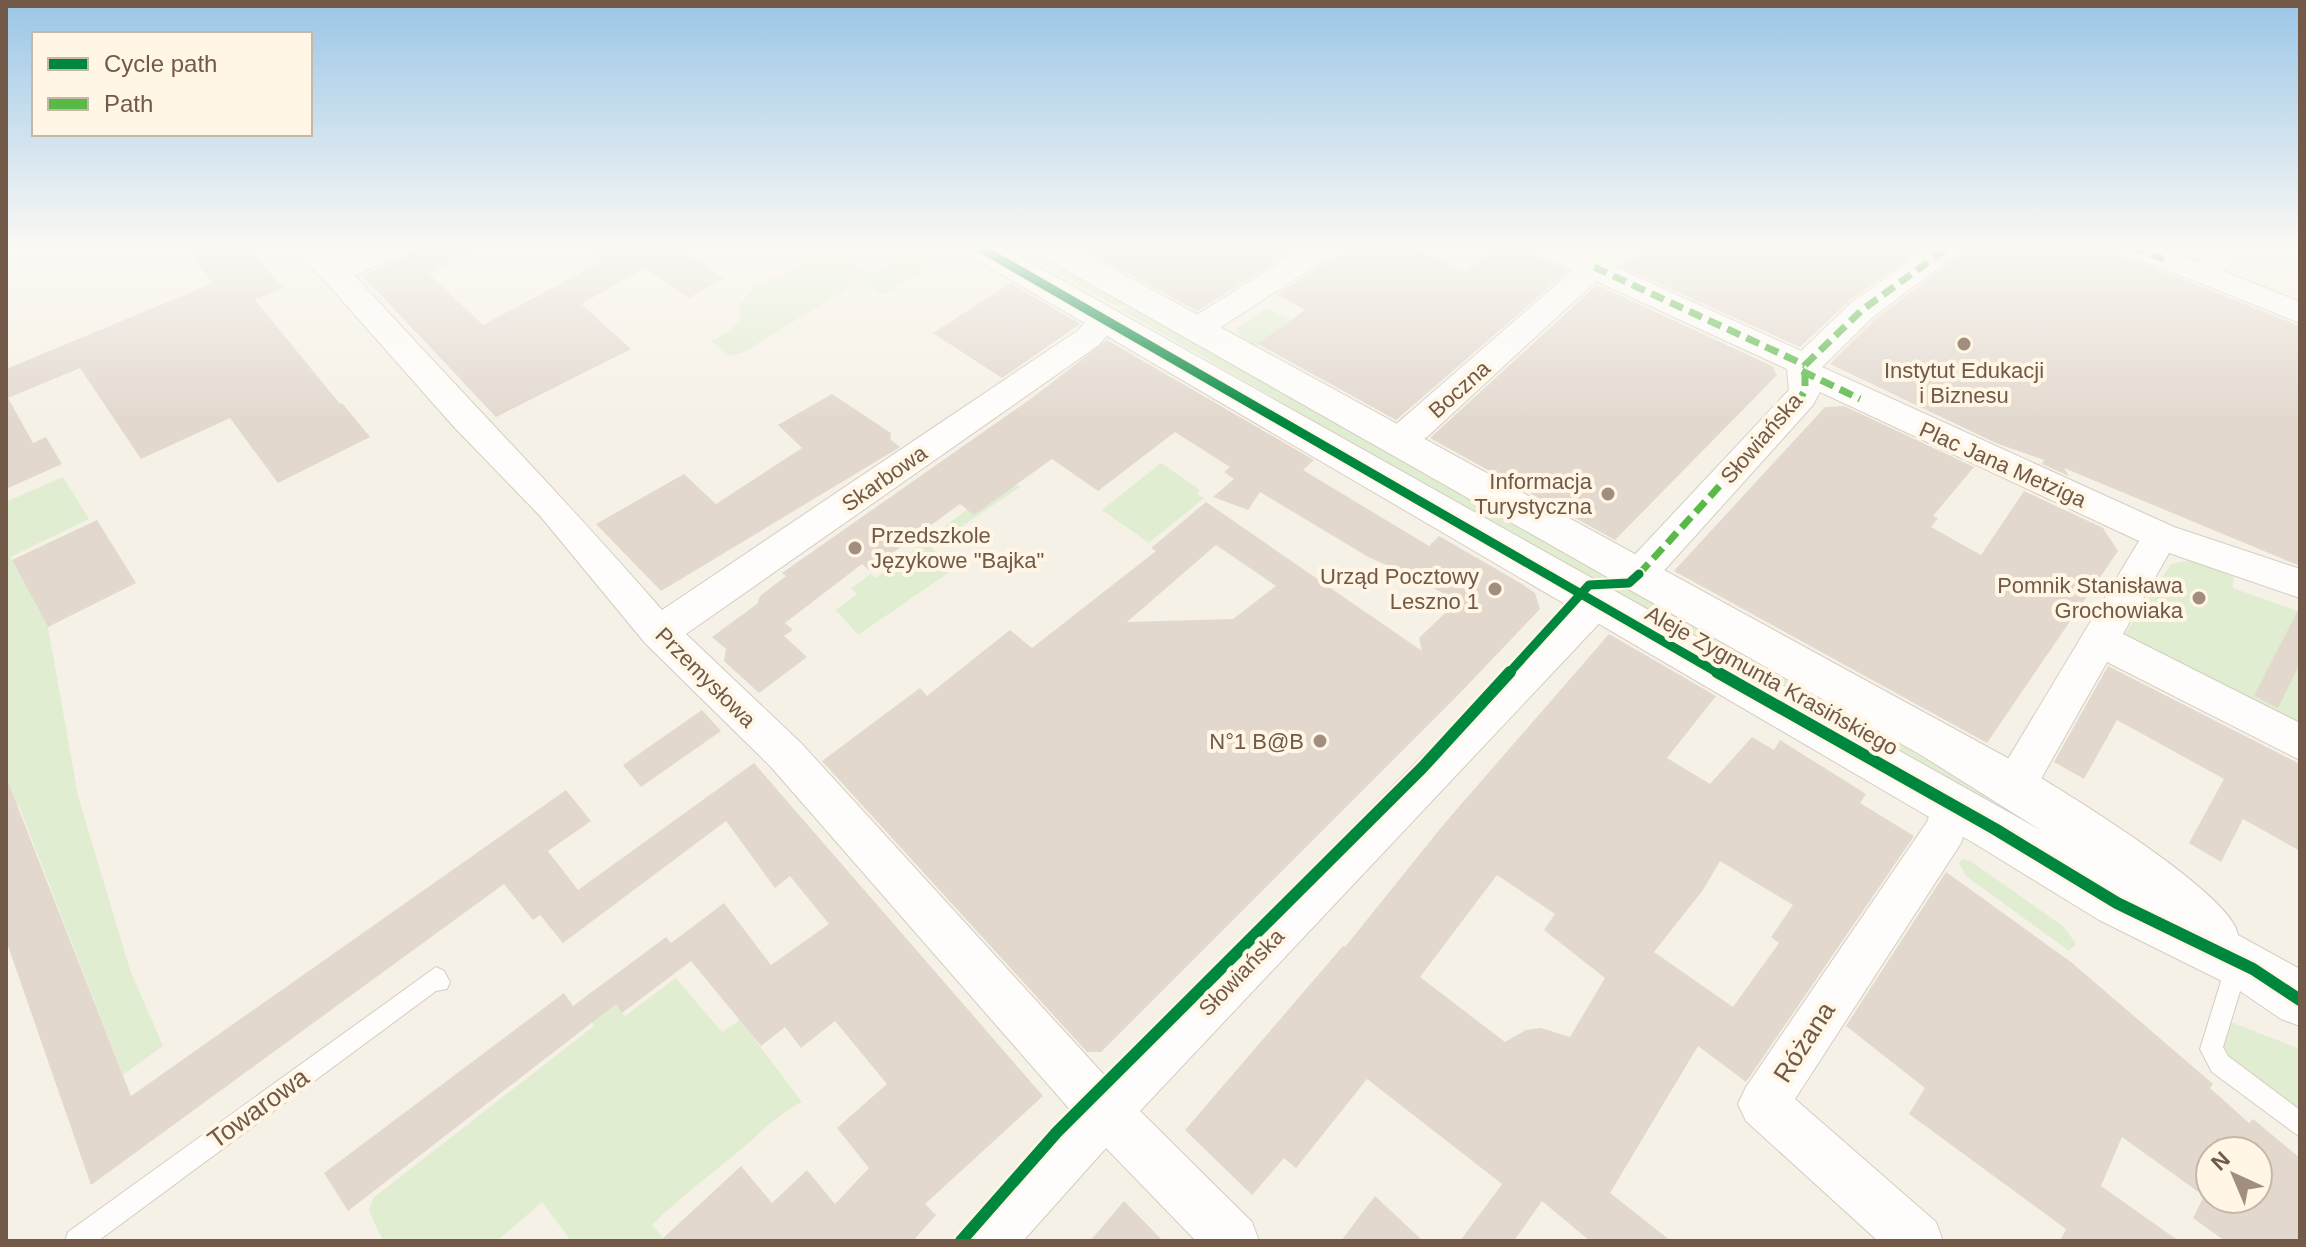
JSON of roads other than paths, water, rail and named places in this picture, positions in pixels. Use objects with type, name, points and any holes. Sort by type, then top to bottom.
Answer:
[{"type":"street","name":"Przemysłowa","points":[[363,304],[466,419],[553,508],[659,632],[786,755],[1106,1112],[1233,1241]]},
{"type":"street","name":"Aleje Zygmunta Krasińskiego","points":[[1078,304],[1596,603],[1987,807]]},
{"type":"street","points":[[1105,320],[1128,304]]},
{"type":"street","name":"Aleje Zygmunta Krasińskiego","points":[[1155,304],[1639,574],[1987,807],[2117,903],[2246,966],[2300,1000]]},
{"type":"street","points":[[1198,328],[1235,304]]},
{"type":"street","name":"Boczna","points":[[1398,441],[1553,304]]},
{"type":"street","name":"Plac Jana Metziga","points":[[1673,304],[1772,351],[1860,399],[2161,536],[2300,584]]},
{"type":"street","name":"Słowiańska","points":[[1639,574],[1801,397],[1805,385],[1804,368],[1869,304]]},
{"type":"street","points":[[2277,304],[2300,313]]},
{"type":"street","name":"Skarbowa","points":[[659,632],[1088,338],[1105,320]]},
{"type":"street","points":[[1987,807],[2100,640],[2161,536]]},
{"type":"street","name":"Słowiańska","points":[[989,1241],[1106,1112],[1596,603]]},
{"type":"street","points":[[2100,640],[2300,743]]},
{"type":"street","name":"Różana","points":[[1917,1241],[1763,1104],[1946,830],[1987,807]]},
{"type":"lane","points":[[2246,966],[2211,1049],[2229,1072],[2300,1125]]},
{"type":"lane","name":"Towarowa","points":[[77,1241],[436,978],[439,982]]},
{"type":"place","name":"Instytut Edukacji i Biznesu","points":[[1964,344]]},
{"type":"place","name":"Informacja Turystyczna","points":[[1608,494]]},
{"type":"place","name":"Przedszkole Językowe \"Bajka\"","points":[[855,548]]},
{"type":"place","name":"Urząd Pocztowy Leszno 1","points":[[1495,589]]},
{"type":"place","name":"Pomnik Stanisława Grochowiaka","points":[[2199,598]]},
{"type":"place","name":"N°1 B@B","points":[[1320,741]]}]
